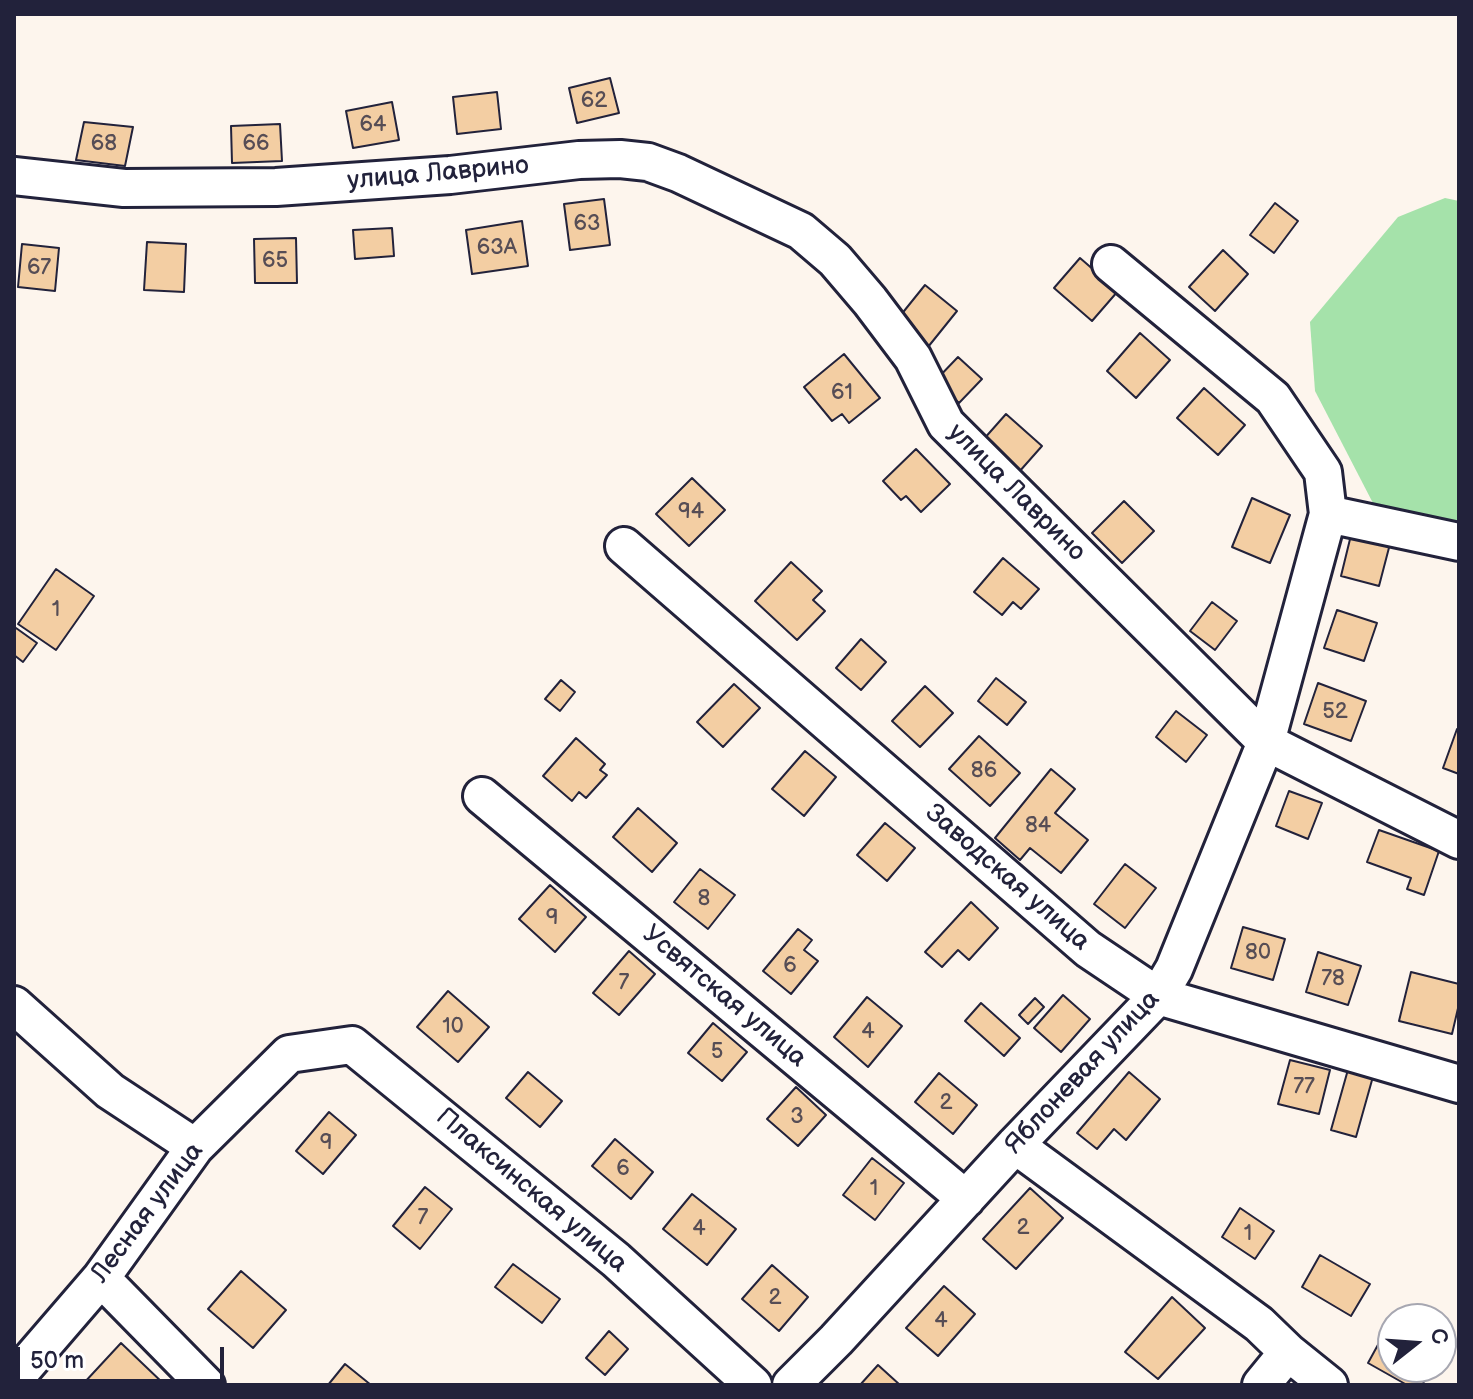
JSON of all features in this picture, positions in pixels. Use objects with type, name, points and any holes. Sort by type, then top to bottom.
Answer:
[{"type":"street","name":"улица Лаврино","points":[[14,176],[124,188],[276,187],[620,159],[648,162],[678,173],[801,231],[835,260],[913,358],[946,424],[1266,742],[1459,840]]},
{"type":"street","points":[[1111,264],[1273,398],[1323,472],[1328,514],[1459,542]]},
{"type":"street","name":"Яблоневая улица","points":[[791,1385],[1158,996],[1174,969],[1266,742],[1328,514]]},
{"type":"street","name":"Заводская улица","points":[[624,546],[1088,949],[1158,996],[1459,1084]]},
{"type":"street","name":"Усвятская улица","points":[[482,796],[966,1199]]},
{"type":"street","points":[[14,1005],[110,1091],[195,1147]]},
{"type":"street","name":"Плаксинская улица","points":[[289,1054],[352,1045],[616,1260],[753,1385]]},
{"type":"street","name":"Лесная улица","points":[[14,1379],[101,1278],[195,1147],[289,1054]]},
{"type":"street","points":[[1015,1145],[1259,1324],[1329,1385]]},
{"type":"street","points":[[101,1278],[206,1385]]},
{"type":"street","points":[[1261,1385],[1288,1352]]},
{"type":"green space","points":[[1445,198],[1459,201],[1459,523],[1375,507],[1315,391],[1310,322],[1398,217]]},
{"type":"building","points":[[610,78],[619,113],[577,123],[569,88]]},
{"type":"building","points":[[497,92],[501,129],[457,134],[453,97]]},
{"type":"building","points":[[392,102],[399,140],[353,148],[346,111]]},
{"type":"building","points":[[84,122],[133,127],[125,166],[76,160]]},
{"type":"building","points":[[280,124],[282,161],[232,163],[231,126]]},
{"type":"building","points":[[604,199],[610,245],[570,250],[564,204]]},
{"type":"building","points":[[1275,203],[1298,221],[1274,253],[1250,235]]},
{"type":"building","points":[[522,221],[528,266],[472,274],[466,230]]},
{"type":"building","points":[[392,228],[394,256],[355,259],[353,230]]},
{"type":"building","points":[[296,238],[297,283],[255,283],[254,239]]},
{"type":"building","points":[[147,242],[186,244],[184,292],[144,290]]},
{"type":"building","points":[[22,244],[59,248],[55,291],[18,287]]},
{"type":"building","points":[[1223,250],[1248,274],[1215,311],[1189,287]]},
{"type":"building","points":[[1080,258],[1118,291],[1092,321],[1054,288]]},
{"type":"building","points":[[925,285],[957,311],[928,347],[896,321]]},
{"type":"building","points":[[1140,333],[1170,360],[1136,398],[1107,371]]},
{"type":"building","points":[[844,354],[880,398],[849,423],[842,414],[832,421],[804,387]]},
{"type":"building","points":[[958,357],[982,379],[959,403],[935,381]]},
{"type":"building","points":[[1204,388],[1245,425],[1218,455],[1177,418]]},
{"type":"building","points":[[1006,414],[1042,446],[1019,472],[983,440]]},
{"type":"building","points":[[916,449],[950,484],[921,512],[906,496],[901,500],[883,481]]},
{"type":"building","points":[[692,478],[725,510],[689,546],[656,514]]},
{"type":"building","points":[[1252,498],[1290,515],[1270,563],[1232,547]]},
{"type":"building","points":[[1124,501],[1154,531],[1122,563],[1092,533]]},
{"type":"building","points":[[1352,531],[1391,540],[1379,586],[1341,576]]},
{"type":"building","points":[[1003,558],[1039,589],[1021,609],[1013,602],[1002,615],[974,592]]},
{"type":"building","points":[[791,562],[822,591],[813,600],[825,611],[797,640],[755,601]]},
{"type":"building","points":[[56,569],[94,596],[56,650],[18,624]]},
{"type":"building","points":[[1212,602],[1237,621],[1215,650],[1190,631]]},
{"type":"building","points":[[1337,610],[1377,623],[1364,661],[1324,648]]},
{"type":"building","points":[[16,628],[37,643],[23,662],[14,655]]},
{"type":"building","points":[[861,639],[886,662],[861,690],[836,668]]},
{"type":"building","points":[[996,678],[1026,702],[1007,725],[978,701]]},
{"type":"building","points":[[561,680],[575,692],[560,711],[545,699]]},
{"type":"building","points":[[1318,683],[1366,701],[1351,741],[1304,724]]},
{"type":"building","points":[[734,684],[760,708],[723,747],[697,722]]},
{"type":"building","points":[[925,686],[953,713],[920,747],[892,721]]},
{"type":"building","points":[[1176,711],[1207,735],[1186,762],[1156,737]]},
{"type":"building","points":[[1459,729],[1459,774],[1443,768]]},
{"type":"building","points":[[979,736],[1020,773],[990,806],[949,769]]},
{"type":"building","points":[[576,738],[605,764],[600,770],[607,775],[586,798],[579,792],[572,801],[543,776]]},
{"type":"building","points":[[805,751],[836,777],[804,816],[772,789]]},
{"type":"building","points":[[1051,769],[1075,789],[1055,813],[1088,840],[1061,873],[1030,848],[1020,860],[995,838]]},
{"type":"building","points":[[1289,791],[1322,803],[1308,839],[1276,826]]},
{"type":"building","points":[[638,808],[677,843],[652,872],[613,837]]},
{"type":"building","points":[[885,823],[915,848],[887,881],[857,855]]},
{"type":"building","points":[[1379,830],[1439,851],[1424,895],[1407,889],[1411,878],[1367,862]]},
{"type":"building","points":[[1125,864],[1156,888],[1125,928],[1094,904]]},
{"type":"building","points":[[700,869],[735,895],[708,929],[674,902]]},
{"type":"building","points":[[550,885],[586,917],[555,952],[519,919]]},
{"type":"building","points":[[971,902],[998,928],[969,960],[958,950],[942,967],[925,952]]},
{"type":"building","points":[[1243,927],[1285,939],[1273,980],[1231,968]]},
{"type":"building","points":[[798,929],[812,940],[804,950],[818,961],[791,994],[763,971]]},
{"type":"building","points":[[629,951],[655,974],[619,1015],[593,993]]},
{"type":"building","points":[[1318,952],[1361,966],[1348,1005],[1306,992]]},
{"type":"building","points":[[1411,972],[1459,984],[1459,1004],[1452,1034],[1399,1021]]},
{"type":"building","points":[[448,991],[489,1027],[458,1062],[417,1027]]},
{"type":"building","points":[[1063,995],[1090,1019],[1061,1052],[1034,1028]]},
{"type":"building","points":[[867,997],[902,1026],[868,1067],[834,1037]]},
{"type":"building","points":[[1035,998],[1044,1007],[1028,1024],[1019,1015]]},
{"type":"building","points":[[981,1003],[1020,1038],[1004,1056],[965,1021]]},
{"type":"building","points":[[713,1023],[747,1052],[722,1081],[688,1053]]},
{"type":"building","points":[[1290,1060],[1330,1070],[1319,1114],[1278,1104]]},
{"type":"building","points":[[1349,1066],[1374,1073],[1356,1137],[1331,1130]]},
{"type":"building","points":[[528,1072],[562,1101],[540,1127],[506,1098]]},
{"type":"building","points":[[1129,1072],[1160,1099],[1126,1140],[1114,1129],[1097,1149],[1077,1133]]},
{"type":"building","points":[[939,1073],[977,1105],[953,1134],[915,1102]]},
{"type":"building","points":[[796,1087],[826,1115],[798,1146],[767,1119]]},
{"type":"building","points":[[329,1112],[356,1135],[323,1174],[296,1151]]},
{"type":"building","points":[[615,1139],[653,1172],[631,1199],[592,1166]]},
{"type":"building","points":[[872,1158],[904,1183],[875,1220],[843,1195]]},
{"type":"building","points":[[425,1187],[452,1209],[420,1249],[393,1226]]},
{"type":"building","points":[[1030,1188],[1063,1218],[1016,1269],[983,1239]]},
{"type":"building","points":[[692,1194],[736,1229],[707,1265],[663,1229]]},
{"type":"building","points":[[1240,1208],[1274,1231],[1255,1259],[1222,1237]]},
{"type":"building","points":[[1320,1255],[1370,1284],[1351,1316],[1302,1287]]},
{"type":"building","points":[[513,1264],[560,1299],[542,1323],[495,1287]]},
{"type":"building","points":[[772,1265],[808,1297],[779,1331],[742,1299]]},
{"type":"building","points":[[241,1271],[286,1310],[253,1348],[208,1309]]},
{"type":"building","points":[[944,1286],[975,1314],[938,1356],[906,1328]]},
{"type":"building","points":[[1172,1297],[1205,1328],[1158,1379],[1125,1352]]},
{"type":"building","points":[[609,1331],[628,1349],[605,1375],[586,1358]]},
{"type":"building","points":[[121,1343],[165,1385],[83,1384]]},
{"type":"building","points":[[1377,1347],[1377,1368],[1368,1363]]},
{"type":"building","points":[[345,1364],[371,1385],[328,1385]]},
{"type":"building","points":[[878,1365],[900,1385],[860,1385]]}]
